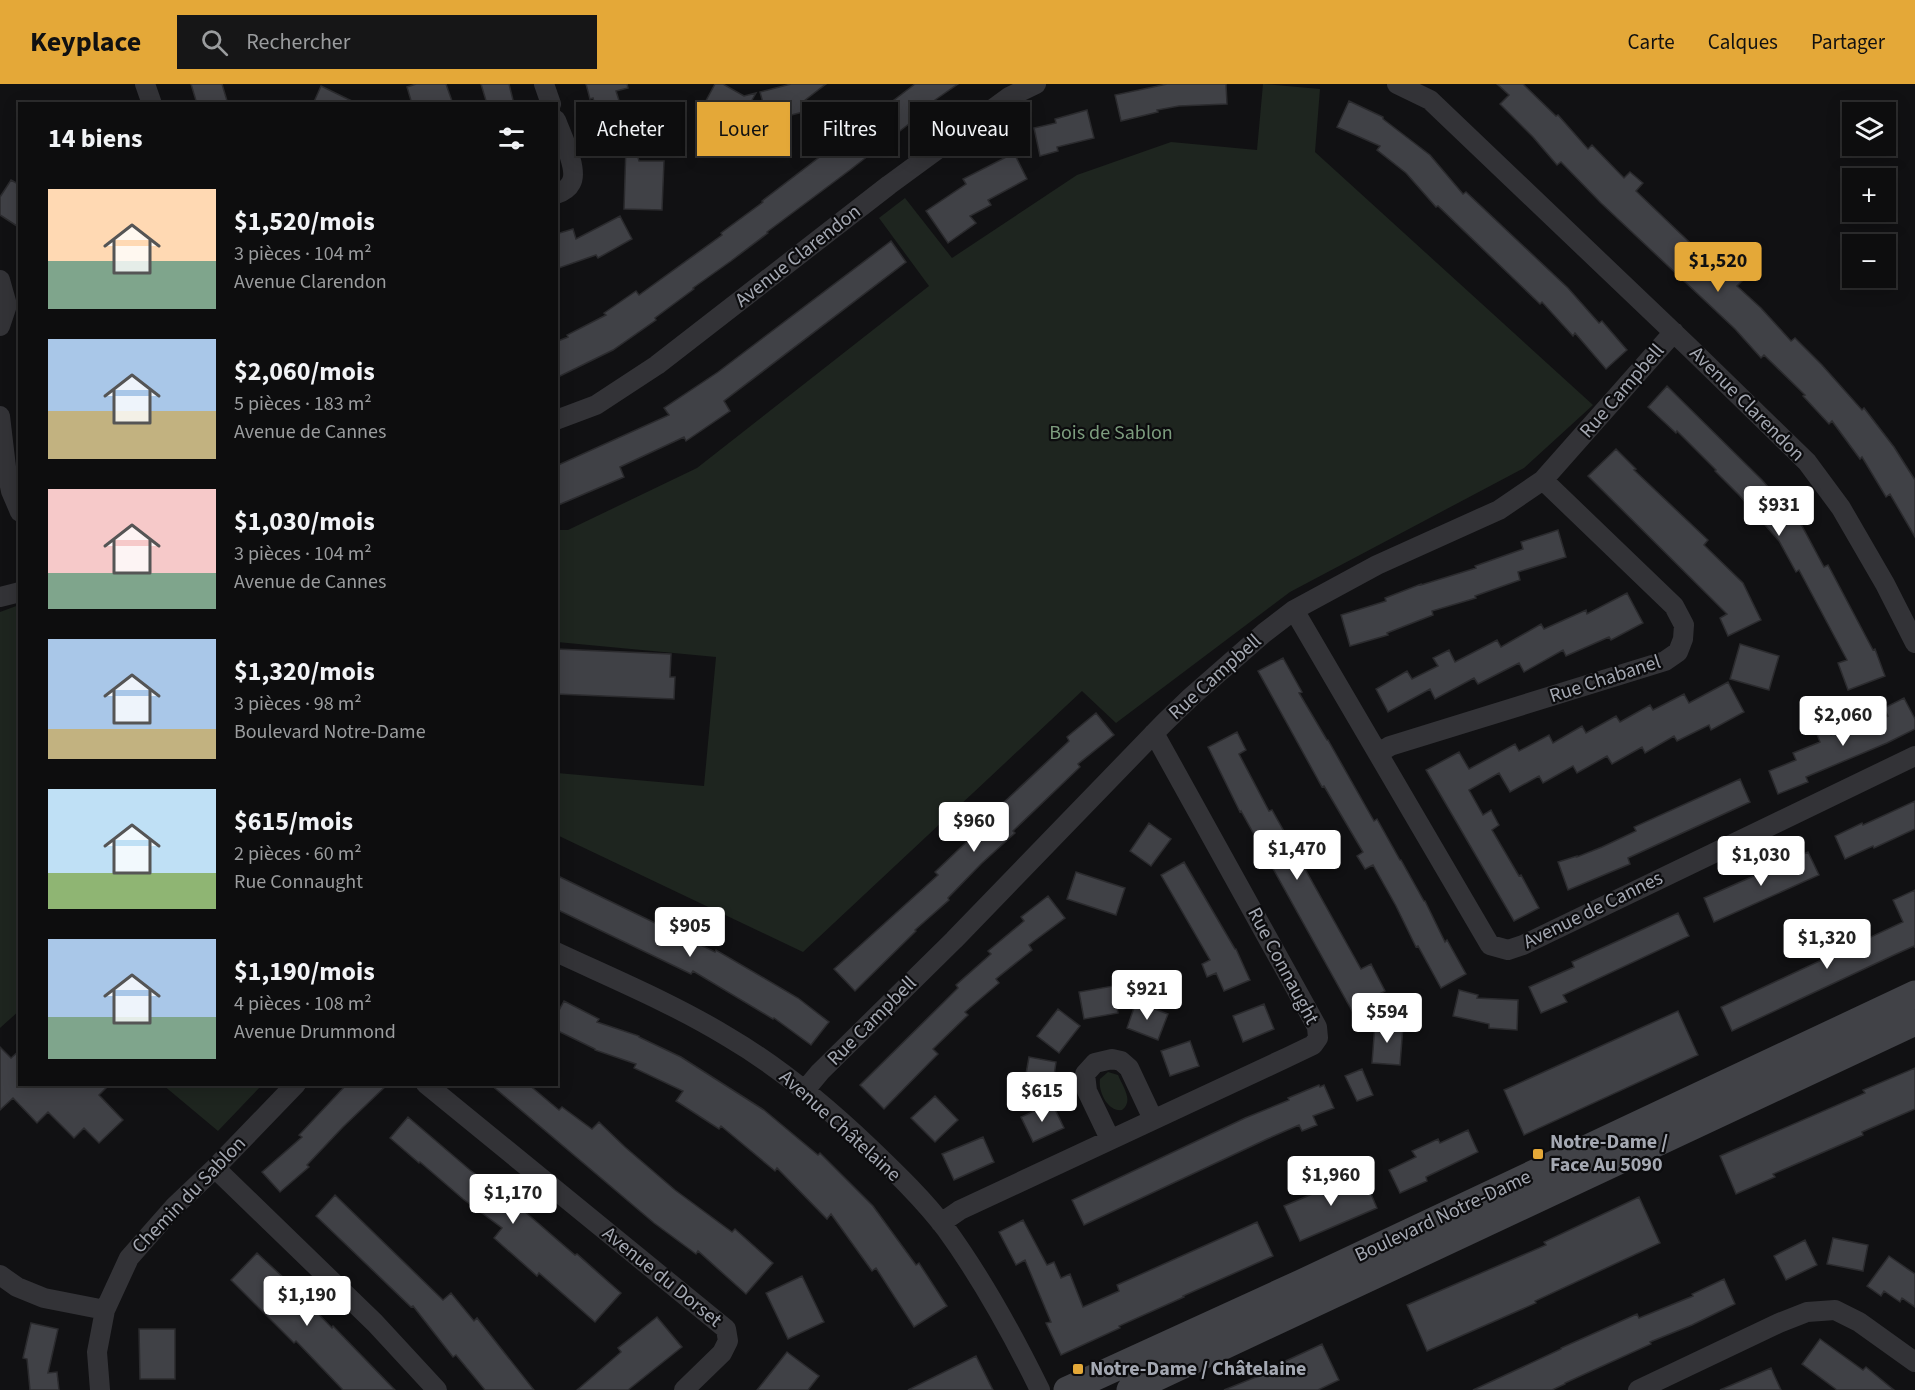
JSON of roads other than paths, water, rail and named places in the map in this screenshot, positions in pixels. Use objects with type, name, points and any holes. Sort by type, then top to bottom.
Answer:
[{"type":"street","points":[[145,84],[151,102]]},
{"type":"street","points":[[544,84],[550,102]]},
{"type":"street","name":"Avenue Clarendon","points":[[558,419],[596,405],[657,364],[889,184],[1009,98],[1036,84]]},
{"type":"street","name":"Avenue Clarendon","points":[[1397,84],[1428,92],[1807,462],[1841,508],[1885,584],[1915,643]]},
{"type":"street","points":[[558,126],[573,171],[571,185],[558,194]]},
{"type":"street","points":[[0,280],[7,305],[0,326]]},
{"type":"street","name":"Rue Campbell","points":[[806,1090],[820,1072],[954,940],[1191,697],[1256,640],[1294,610],[1377,565],[1499,510],[1543,480],[1674,332]]},
{"type":"street","points":[[0,416],[11,492],[18,508]]},
{"type":"street","name":"Rue Chabanel","points":[[1378,753],[1390,746],[1665,662],[1678,652],[1683,639],[1684,625],[1674,606],[1543,480]]},
{"type":"street","points":[[0,597],[18,592]]},
{"type":"street","name":"Avenue de Cannes","points":[[1294,610],[1490,945],[1508,951],[1915,756]]},
{"type":"street","name":"Rue Connaught","points":[[941,1223],[960,1210],[1313,1045],[1318,1038],[1317,1027],[1154,734]]},
{"type":"street","name":"Avenue Châtelaine","points":[[558,953],[656,999],[727,1036],[806,1090],[890,1166],[941,1223],[987,1289],[1040,1390]]},
{"type":"street","name":"Boulevard Notre-Dame","points":[[1067,1390],[1292,1287],[1915,994]]},
{"type":"street","name":"Boulevard Notre-Dame","points":[[1130,1390],[1915,1022]]},
{"type":"street","points":[[1110,1139],[1088,1091],[1085,1074],[1095,1062],[1112,1059],[1121,1061],[1129,1068],[1153,1119]]},
{"type":"street","name":"Chemin du Sablon","points":[[100,1390],[98,1352],[105,1310],[129,1258],[174,1207],[294,1086]]},
{"type":"street","name":"Avenue du Dorset","points":[[428,1086],[726,1329],[728,1341],[722,1353],[684,1390]]},
{"type":"street","points":[[215,1168],[375,1323],[437,1390]]},
{"type":"street","points":[[0,1275],[16,1287],[44,1298],[105,1310]]},
{"type":"street","points":[[1638,1390],[1807,1312],[1835,1310],[1859,1322],[1915,1362]]},
{"type":"place","name":"Notre-Dame / Face Au 5090","points":[[1538,1154]]},
{"type":"place","name":"Notre-Dame / Châtelaine","points":[[1078,1369]]},
{"type":"park label","name":"Bois de Sablon","points":[[1111,433]]}]
